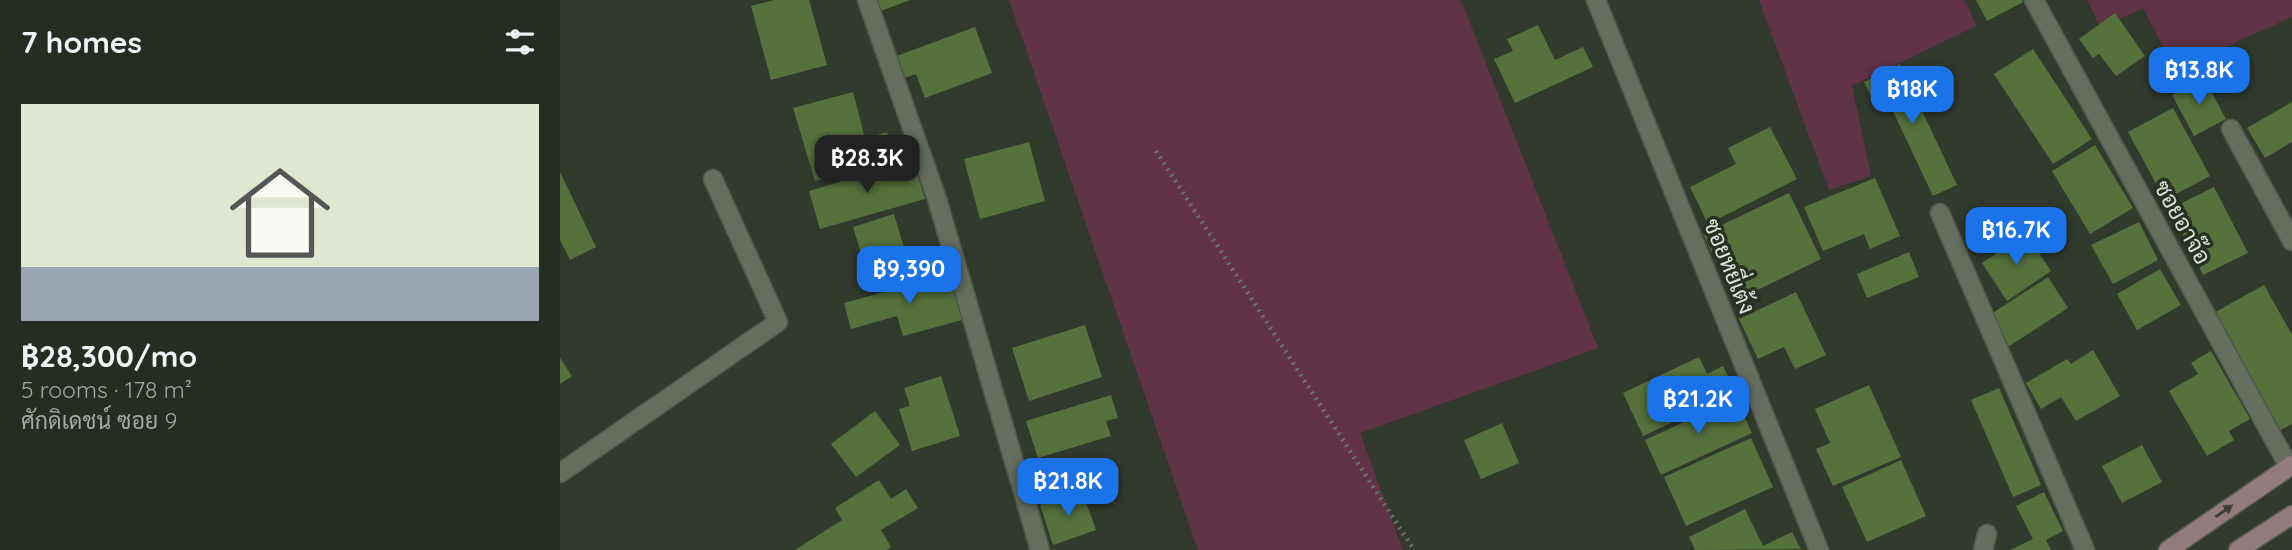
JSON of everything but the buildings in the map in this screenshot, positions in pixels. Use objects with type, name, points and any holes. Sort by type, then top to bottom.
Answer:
[{"type":"main road","points":[[2168,550],[2290,466]]},
{"type":"main road","points":[[2238,550],[2292,515]]},
{"type":"street","points":[[867,0],[937,199],[1040,550]]},
{"type":"street","name":"ซอยหยี่เต้ง","points":[[1596,0],[1819,550]]},
{"type":"street","name":"ซอยอาจ๊อ","points":[[2034,0],[2290,466]]},
{"type":"street","points":[[2231,129],[2292,241]]},
{"type":"street","points":[[560,473],[778,322],[713,179]]},
{"type":"street","points":[[1940,213],[2085,550]]},
{"type":"path","points":[[1156,151],[1413,550]]},
{"type":"shaded area","points":[[1009,0],[1461,0],[1598,348],[1360,433],[1403,550],[1198,550]]},
{"type":"shaded area","points":[[1759,0],[1965,0],[1976,26],[1852,86],[1871,176],[1829,190]]},
{"type":"shaded area","points":[[2087,0],[2292,0],[2292,17],[2175,70],[2143,8],[2101,28]]}]
